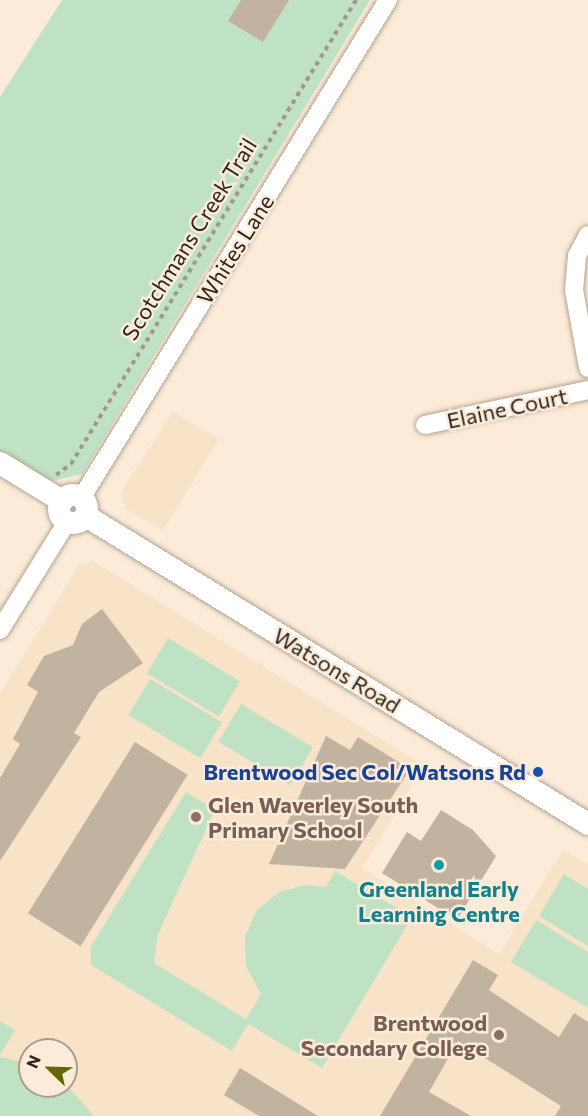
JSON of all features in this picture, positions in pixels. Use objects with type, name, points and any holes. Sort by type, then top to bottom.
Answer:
[{"type":"street","name":"Whites Lane","points":[[0,630],[68,505],[388,0]]},
{"type":"street","points":[[588,235],[577,256],[574,290],[588,368]]},
{"type":"street","name":"Elaine Court","points":[[425,426],[588,390]]},
{"type":"street","name":"Watsons Road","points":[[0,463],[588,824]]},
{"type":"path","name":"Scotchmans Creek Trail","points":[[68,505],[71,464],[356,0]]},
{"type":"shaded area","points":[[173,412],[219,439],[163,530],[126,509],[121,492]]},
{"type":"shaded area","name":"Glen Waverley South Primary School","points":[[93,561],[424,766],[362,868],[499,954],[563,850],[588,865],[588,1116],[0,1116],[0,694],[79,565]]},
{"type":"green space","points":[[62,0],[370,0],[82,474],[48,482],[0,451],[0,97]]},
{"type":"green space","points":[[168,638],[240,681],[219,716],[147,673]]},
{"type":"green space","points":[[150,679],[222,722],[200,758],[128,715]]},
{"type":"green space","points":[[241,704],[313,747],[290,785],[218,742]]},
{"type":"green space","points":[[186,792],[215,810],[158,934],[154,963],[246,1019],[261,994],[246,966],[245,936],[257,910],[279,892],[305,885],[326,887],[335,871],[412,917],[322,1068],[248,1024],[232,1051],[91,965],[91,946]]},
{"type":"green space","points":[[564,874],[588,889],[588,946],[539,916]]},
{"type":"green space","points":[[536,920],[588,952],[588,1008],[511,962]]},
{"type":"green space","points":[[0,1021],[15,1030],[0,1055]]},
{"type":"green space","points":[[0,1057],[18,1061],[18,1098],[78,1098],[94,1116],[0,1116]]},
{"type":"building","points":[[241,0],[289,0],[263,42],[228,21]]},
{"type":"building","points":[[102,609],[143,663],[99,692],[74,733],[81,737],[0,861],[0,778],[20,744],[13,739],[38,692],[27,685],[44,656],[73,645],[82,624]]},
{"type":"building","points":[[326,736],[350,750],[358,737],[410,769],[345,869],[269,864]]},
{"type":"building","points":[[135,742],[188,775],[81,946],[28,913]]},
{"type":"building","name":"Greenland Early Learning Centre","points":[[441,810],[473,830],[496,856],[457,920],[382,873],[407,832],[421,841]]},
{"type":"building","points":[[473,960],[498,975],[489,990],[559,1037],[574,1013],[588,1022],[588,1116],[555,1116],[561,1106],[458,1041],[429,1092],[471,1116],[380,1116]]},
{"type":"building","points":[[240,1068],[318,1116],[259,1116],[224,1095]]},
{"type":"place","name":"Brentwood Sec Col/Watsons Rd","points":[[538,772]]},
{"type":"place","name":"Glen Waverley South Primary School","points":[[196,817]]},
{"type":"place","name":"Greenland Early Learning Centre","points":[[439,865]]},
{"type":"place","name":"Brentwood Secondary College","points":[[499,1035]]}]
